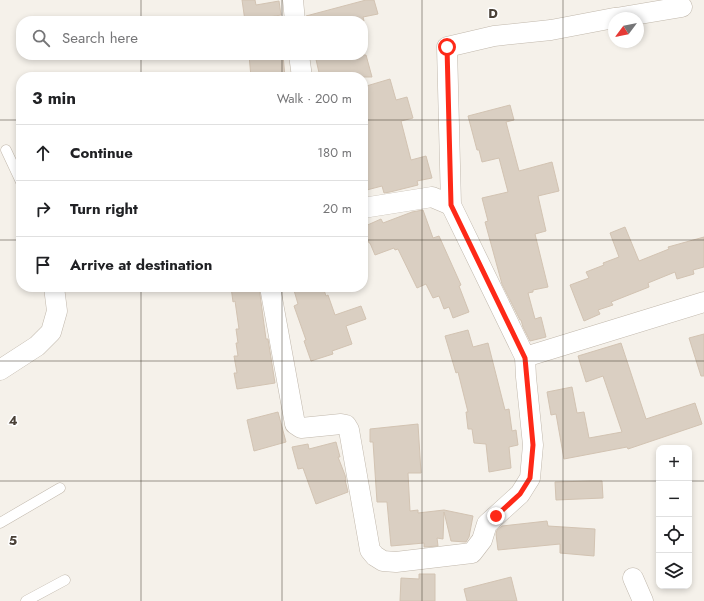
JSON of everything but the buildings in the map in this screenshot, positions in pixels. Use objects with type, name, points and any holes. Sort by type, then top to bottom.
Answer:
[{"type":"street","points":[[292,0],[294,16]]},
{"type":"street","points":[[644,13],[682,7]]},
{"type":"street","points":[[271,292],[295,424],[301,428],[341,424],[346,425],[349,430],[370,550],[375,556],[383,561],[396,562],[472,553],[482,540],[488,524],[520,494],[530,478],[533,463],[533,445],[525,358],[451,205],[447,47],[494,36],[552,30],[608,19]]},
{"type":"street","points":[[300,60],[301,72]]},
{"type":"street","points":[[368,207],[432,197],[451,205]]},
{"type":"street","points":[[0,370],[37,346],[51,332],[57,311],[55,292]]},
{"type":"street","points":[[525,358],[704,302]]},
{"type":"street","points":[[633,578],[642,601]]},
{"type":"lane","points":[[6,150],[16,171]]},
{"type":"lane","points":[[0,523],[60,488]]},
{"type":"lane","points":[[26,601],[66,580]]},
{"type":"route","points":[[447,47],[450,114],[451,205],[525,358],[533,445],[533,463],[530,478],[520,494],[496,516]]}]
